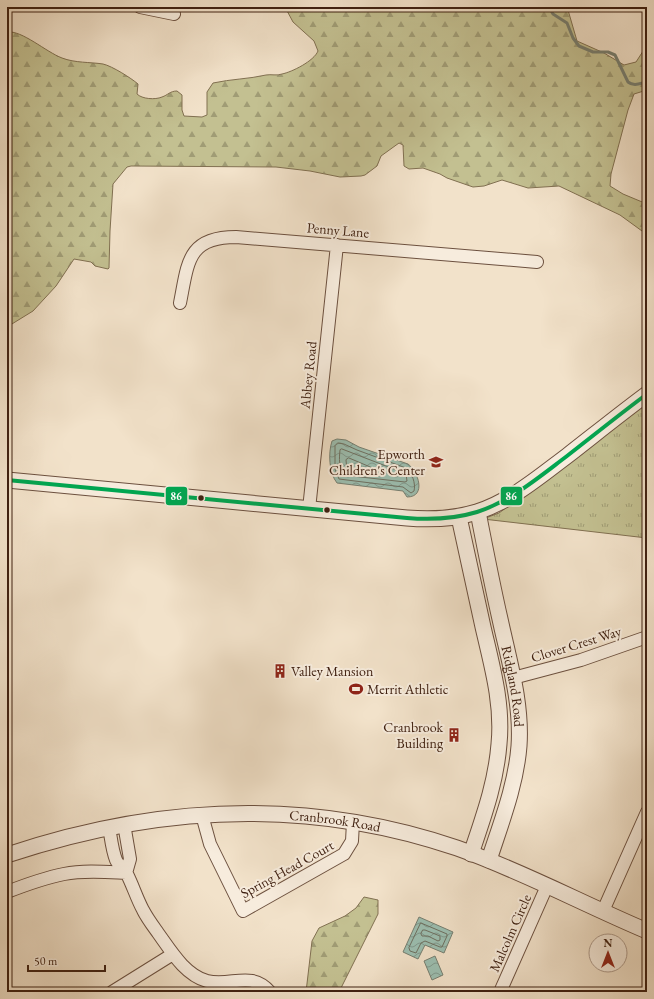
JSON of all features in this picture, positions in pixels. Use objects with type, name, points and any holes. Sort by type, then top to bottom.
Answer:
[{"type":"street","points":[[140,7],[174,14]]},
{"type":"street","name":"Penny Lane","points":[[180,303],[192,255],[197,249],[210,240],[219,238],[236,237],[537,262]]},
{"type":"street","name":"Abbey Road","points":[[309,509],[337,245]]},
{"type":"street","points":[[7,480],[407,518],[434,520],[459,517],[478,512],[503,501],[532,483],[647,394]]},
{"type":"street","name":"Ridgland Road","points":[[478,512],[513,678],[519,715],[519,745],[515,774],[506,810],[489,860]]},
{"type":"street","name":"Ridgland Road","points":[[459,517],[496,684],[500,716],[496,770],[488,802],[471,854]]},
{"type":"street","name":"Clover Crest Way","points":[[513,678],[581,660],[647,637]]},
{"type":"street","points":[[603,911],[647,812]]},
{"type":"street","name":"Cranbrook Road","points":[[7,855],[48,842],[124,824],[202,815],[240,813],[275,813],[316,817],[353,822],[412,834],[489,860],[647,931]]},
{"type":"street","name":"Spring Head Court","points":[[202,815],[210,844],[243,911],[344,854],[352,841],[353,822]]},
{"type":"street","points":[[124,824],[130,859],[126,873]]},
{"type":"street","points":[[109,827],[116,861],[126,873],[144,912],[173,954],[188,971],[208,981],[223,982],[247,980],[258,982],[266,987],[270,992]]},
{"type":"street","points":[[7,892],[27,884],[64,874],[84,872],[126,873]]},
{"type":"street","name":"Malcolm Circle","points":[[500,992],[547,886]]},
{"type":"street","points":[[112,992],[173,954]]},
{"type":"green space","points":[[285,7],[564,7],[568,10],[577,41],[604,53],[624,65],[636,62],[647,45],[647,90],[634,94],[628,110],[611,174],[610,186],[623,194],[647,204],[647,236],[620,215],[559,186],[528,188],[502,180],[484,186],[473,187],[423,168],[409,169],[404,166],[403,145],[399,143],[381,156],[377,166],[365,175],[361,176],[340,177],[310,171],[276,167],[131,166],[127,167],[113,184],[109,268],[95,266],[91,262],[74,259],[56,286],[33,311],[7,327],[7,32],[20,34],[67,60],[103,64],[111,67],[138,84],[137,94],[139,96],[159,98],[177,91],[182,95],[182,110],[184,116],[202,117],[207,115],[207,92],[213,83],[268,75],[280,75],[302,66],[316,55],[318,51],[314,41],[293,22]]},
{"type":"green space","points":[[647,401],[647,538],[483,519],[499,513],[607,434]]},
{"type":"green space","points":[[364,897],[378,900],[378,914],[339,992],[306,992],[312,941],[319,928],[345,916],[356,908]]},
{"type":"water","points":[[337,439],[346,440],[359,447],[408,464],[415,472],[419,483],[417,493],[413,496],[407,497],[403,491],[337,483],[332,474],[330,457],[332,441]]},
{"type":"water","points":[[419,917],[453,932],[444,953],[425,945],[418,959],[403,952]]},
{"type":"water","points":[[435,956],[443,975],[432,980],[424,961]]},
{"type":"waterway","points":[[549,7],[553,14],[567,23],[573,38],[579,46],[593,52],[608,52],[615,55],[628,82],[633,84],[647,82]]},
{"type":"transit line","name":"86","points":[[7,480],[407,518],[451,518],[477,512],[501,502],[513,495],[546,472],[647,394]]},
{"type":"place","name":"Epworth Children's Center","points":[[436,462]]},
{"type":"place","name":"Valley Mansion","points":[[280,671]]},
{"type":"place","name":"Merrit Athletic","points":[[356,689]]},
{"type":"place","name":"Cranbrook Building","points":[[454,735]]}]
